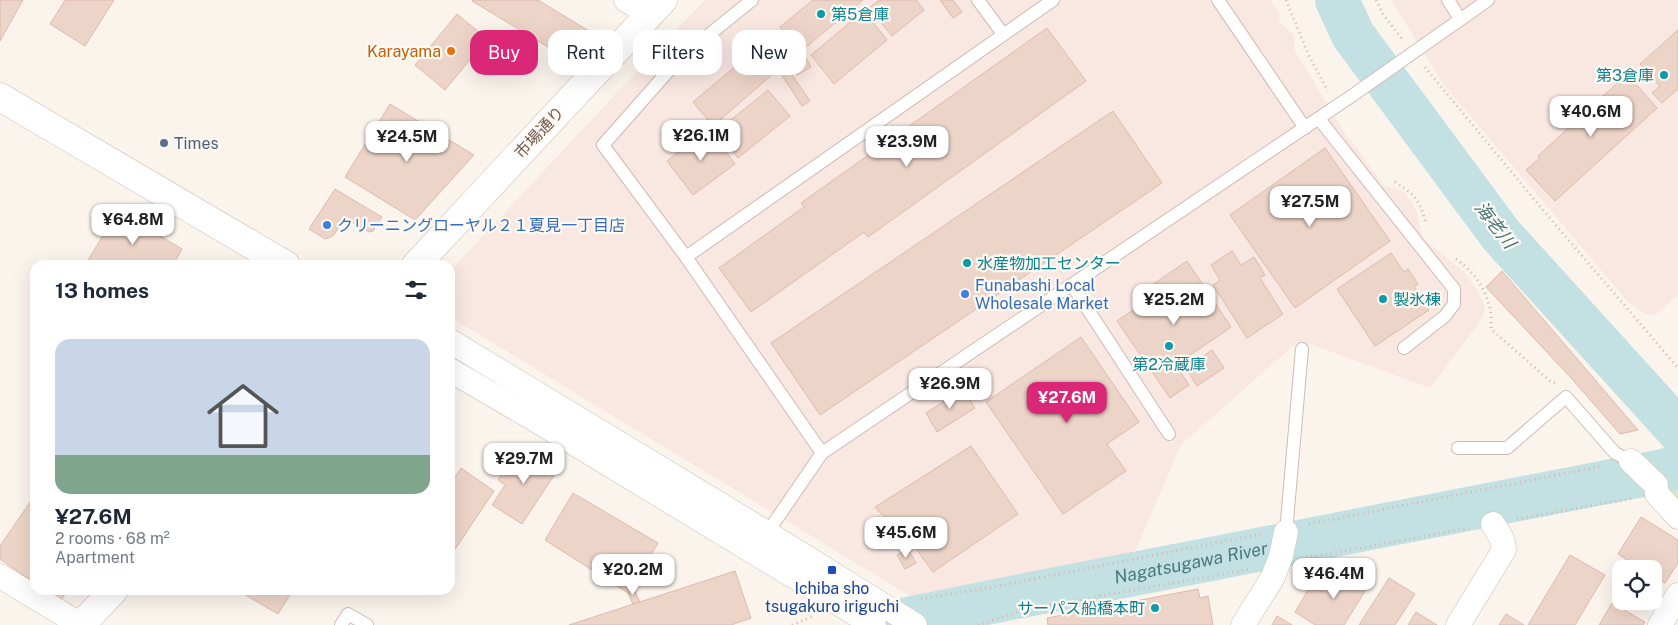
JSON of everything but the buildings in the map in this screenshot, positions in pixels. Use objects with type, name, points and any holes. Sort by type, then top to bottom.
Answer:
[{"type":"street","points":[[626,0],[656,7]]},
{"type":"street","name":"市場通り","points":[[421,260],[656,7]]},
{"type":"street","points":[[0,97],[277,260]]},
{"type":"street","points":[[455,344],[915,625]]},
{"type":"street","points":[[455,373],[529,416],[830,608],[874,625]]},
{"type":"street","points":[[1634,462],[1678,517]]},
{"type":"street","points":[[1458,625],[1504,550],[1502,539],[1493,524]]},
{"type":"street","points":[[1243,625],[1273,577],[1280,560],[1286,532]]},
{"type":"street","points":[[0,576],[30,594]]},
{"type":"street","points":[[31,595],[81,625],[109,595]]},
{"type":"street","points":[[1660,625],[1678,596]]},
{"type":"lane","points":[[752,0],[679,59],[603,145],[686,257],[822,453]]},
{"type":"lane","points":[[978,0],[1003,34]]},
{"type":"lane","points":[[686,257],[1053,0]]},
{"type":"lane","points":[[1218,0],[1305,128]]},
{"type":"lane","points":[[1448,0],[1460,19]]},
{"type":"lane","points":[[767,533],[822,453],[1319,119],[1488,0]]},
{"type":"lane","points":[[1319,119],[1454,289],[1454,304],[1445,316],[1404,348]]},
{"type":"lane","points":[[1072,285],[1169,434]]},
{"type":"lane","points":[[1286,532],[1302,349]]},
{"type":"lane","points":[[1458,448],[1507,448],[1566,397],[1615,453],[1634,462]]},
{"type":"lane","points":[[341,625],[348,614],[368,625]]},
{"type":"path","points":[[1286,0],[1309,56],[1336,106]]},
{"type":"path","points":[[1376,0],[1408,56],[1678,368]]},
{"type":"path","points":[[1388,178],[1408,190],[1419,201],[1426,225]]},
{"type":"path","points":[[1454,257],[1468,268],[1481,285],[1490,305],[1491,329],[1551,382],[1560,384]]},
{"type":"path","points":[[978,625],[1023,610],[1280,560],[1493,524],[1657,489]]},
{"type":"path","points":[[792,625],[830,608]]},
{"type":"shaded area","name":"Funabashi Local Wholesale Market","points":[[705,0],[1271,0],[1280,13],[1279,22],[1294,35],[1295,51],[1345,133],[1385,187],[1394,188],[1405,193],[1414,205],[1418,215],[1420,230],[1425,240],[1464,272],[1483,301],[1485,310],[1480,322],[1430,388],[1310,344],[1294,345],[1181,445],[1135,552],[912,597],[455,320],[455,266],[633,75],[722,75],[722,30],[676,30]]},
{"type":"shaded area","points":[[1391,0],[1678,0],[1678,295],[1657,314],[1649,315],[1628,302],[1444,85]]},
{"type":"green space","points":[[1678,481],[1678,508],[1671,500],[1670,483]]},
{"type":"waterway","name":"海老川","points":[[1337,0],[1353,35],[1501,235],[1678,430]]},
{"type":"waterway","name":"Nagatsugawa River","points":[[878,625],[1668,470],[1678,465]]},
{"type":"place","name":"第5倉庫","points":[[821,14]]},
{"type":"place","name":"Karayama","points":[[451,51]]},
{"type":"place","name":"第3倉庫","points":[[1664,75]]},
{"type":"place","name":"Times","points":[[164,143]]},
{"type":"place","name":"クリーニングローヤル２１夏見一丁目店","points":[[327,225]]},
{"type":"place","name":"水産物加工センター","points":[[967,263]]},
{"type":"place","name":"Funabashi Local Wholesale Market","points":[[965,294]]},
{"type":"place","name":"製氷棟","points":[[1383,299]]},
{"type":"place","name":"第2冷蔵庫","points":[[1169,346]]},
{"type":"place","name":"Ichiba sho tsugakuro iriguchi","points":[[832,570]]},
{"type":"place","name":"サーパス船橋本町","points":[[1155,608]]}]
